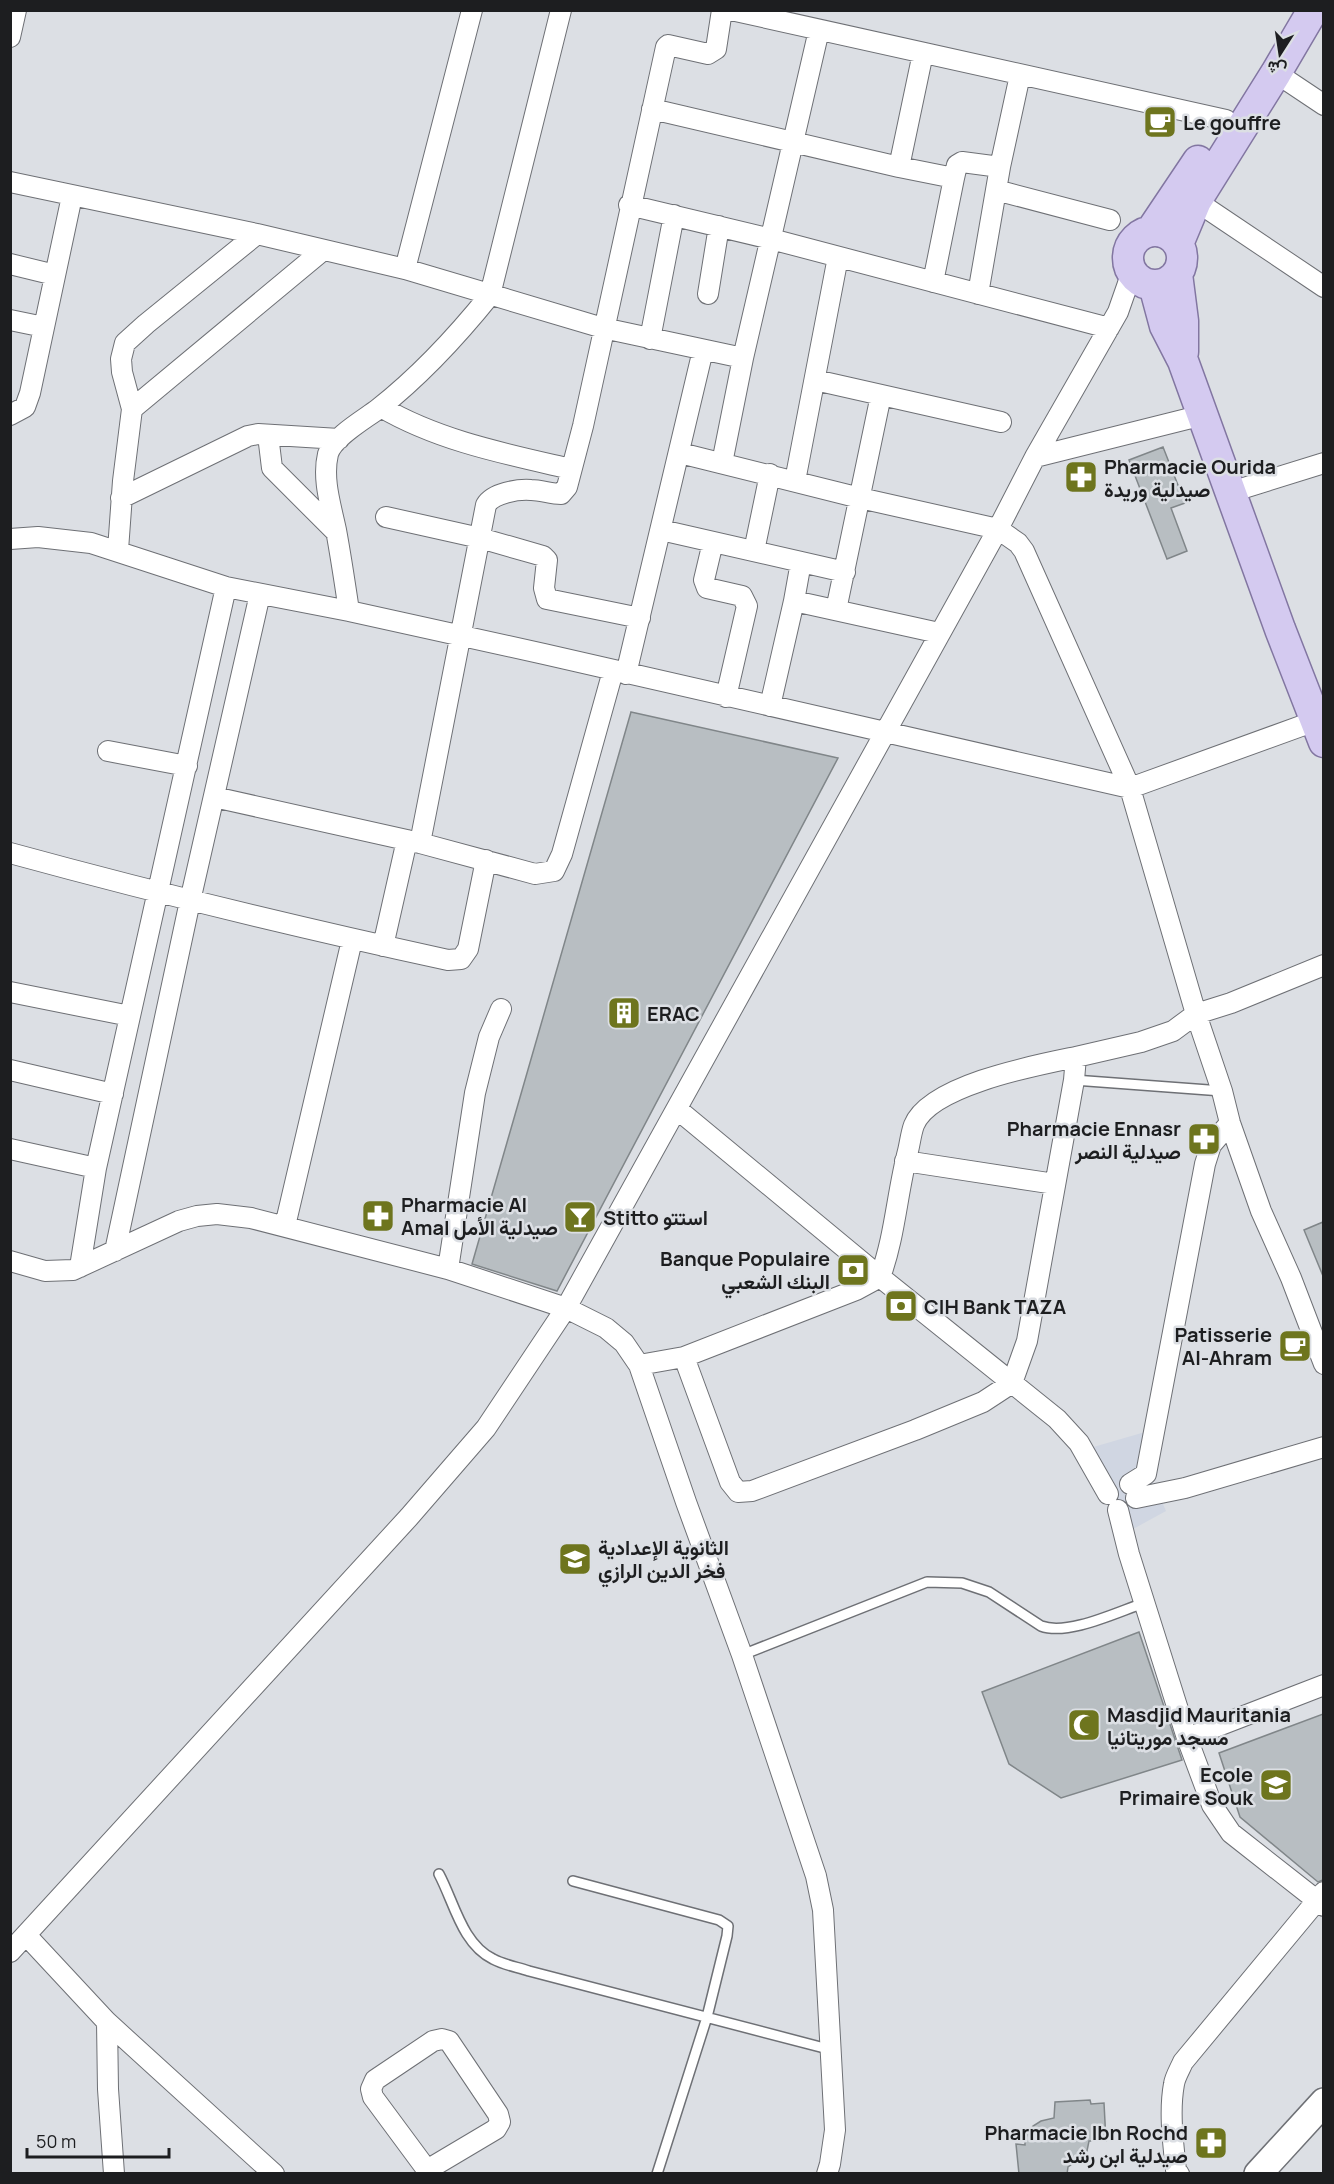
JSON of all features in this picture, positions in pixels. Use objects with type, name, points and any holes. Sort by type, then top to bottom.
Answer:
[{"type":"main road","points":[[1151,231],[1226,120],[1290,10]]},
{"type":"main road","points":[[1178,244],[1196,201],[1313,10]]},
{"type":"main road","points":[[1152,279],[1182,259],[1178,244],[1171,236],[1151,231],[1137,237],[1129,250],[1129,265],[1152,279],[1165,326],[1183,361],[1319,731]]},
{"type":"street","points":[[10,37],[16,10]]},
{"type":"street","points":[[405,269],[472,10]]},
{"type":"street","points":[[350,611],[326,477],[328,454],[339,438],[381,407],[437,356],[490,295],[561,10]]},
{"type":"street","points":[[383,946],[413,842],[461,637],[486,505],[490,499],[506,493],[526,490],[561,494],[567,486],[583,426],[629,205],[666,47],[668,45],[708,54],[712,52],[716,48],[722,10]]},
{"type":"street","points":[[731,10],[1226,120]]},
{"type":"street","points":[[722,463],[743,358],[819,30]]},
{"type":"street","points":[[899,167],[923,53]]},
{"type":"street","points":[[1276,73],[1323,105]]},
{"type":"street","points":[[978,294],[1000,167],[1020,75]]},
{"type":"street","points":[[652,108],[954,178]]},
{"type":"street","points":[[933,282],[954,178],[960,162],[1000,167]]},
{"type":"street","points":[[10,183],[257,234],[405,269],[603,328],[743,358]]},
{"type":"street","points":[[996,190],[1110,220]]},
{"type":"street","points":[[10,415],[20,411],[27,403],[72,196]]},
{"type":"street","points":[[1196,201],[1323,287]]},
{"type":"street","points":[[629,205],[771,239],[978,294],[1114,320]]},
{"type":"street","points":[[650,339],[674,215]]},
{"type":"street","points":[[708,294],[719,226]]},
{"type":"street","points":[[118,550],[121,498],[132,409],[122,372],[121,358],[125,343],[257,234]]},
{"type":"street","points":[[132,409],[322,251]]},
{"type":"street","points":[[795,481],[838,257]]},
{"type":"street","points":[[10,264],[55,275]]},
{"type":"street","points":[[10,1952],[409,1517],[486,1428],[566,1308],[998,529],[1035,457],[1114,320],[1152,279]]},
{"type":"street","points":[[10,320],[44,327]]},
{"type":"street","points":[[214,797],[413,842],[535,874],[554,870],[562,854],[619,673],[640,618],[704,350]]},
{"type":"street","points":[[814,380],[1000,422]]},
{"type":"street","points":[[836,610],[881,395]]},
{"type":"street","points":[[381,407],[438,434],[571,469]]},
{"type":"street","points":[[1035,457],[1203,415]]},
{"type":"street","points":[[268,435],[272,468],[336,532]]},
{"type":"street","points":[[121,498],[248,436],[339,438]]},
{"type":"street","points":[[680,453],[860,498],[998,529],[1018,543],[1030,561],[1130,788],[1230,1123],[1262,1211],[1291,1278],[1323,1364]]},
{"type":"street","points":[[1231,492],[1323,463]]},
{"type":"street","points":[[754,551],[770,474]]},
{"type":"street","points":[[386,517],[480,538],[546,558],[544,588],[547,598],[640,618]]},
{"type":"street","points":[[661,530],[845,572]]},
{"type":"street","points":[[10,539],[38,537],[91,543],[226,587],[350,611],[1130,788],[1319,731]]},
{"type":"street","points":[[713,542],[704,580],[707,588],[742,596],[747,606],[726,696]]},
{"type":"street","points":[[770,706],[801,562]]},
{"type":"street","points":[[80,1267],[96,1168],[226,587]]},
{"type":"street","points":[[115,1251],[190,901],[260,594]]},
{"type":"street","points":[[794,601],[939,633]]},
{"type":"street","points":[[108,751],[187,766]]},
{"type":"street","points":[[10,853],[157,893],[352,940],[448,960],[461,959],[468,950],[486,860]]},
{"type":"street","points":[[285,1226],[352,940]]},
{"type":"street","points":[[639,1365],[684,1357],[856,1290],[880,1277],[888,1256],[905,1161],[915,1122],[946,1094],[1004,1074],[1141,1042],[1173,1031],[1196,1014],[1231,1003],[1323,965]]},
{"type":"street","points":[[10,992],[130,1016]]},
{"type":"street","points":[[448,1269],[475,1093],[489,1037],[501,1009]]},
{"type":"street","points":[[684,1357],[730,1482],[738,1492],[752,1491],[915,1430],[983,1402],[1012,1383],[1027,1341],[1074,1080],[1076,1057]]},
{"type":"street","points":[[10,1070],[113,1094]]},
{"type":"street","points":[[677,1108],[880,1277],[1057,1419],[1079,1443],[1113,1502],[1187,1738],[1212,1805],[1231,1833],[1321,1899],[1183,2062],[1174,2083],[1173,2139],[1176,2172]]},
{"type":"street","points":[[1133,1491],[1146,1474],[1205,1164],[1211,1145],[1230,1123]]},
{"type":"street","points":[[10,1149],[96,1168]]},
{"type":"street","points":[[905,1161],[1055,1184]]},
{"type":"street","points":[[10,1261],[45,1271],[64,1272],[80,1267],[179,1221],[197,1216],[233,1215],[285,1226],[448,1269],[566,1308],[606,1328],[624,1342],[639,1365],[742,1655],[816,1876],[823,1910],[835,2130],[827,2174]]},
{"type":"street","points":[[1113,1502],[1114,1484],[1122,1482],[1133,1491],[1185,1488],[1323,1448]]},
{"type":"street","points":[[1187,1738],[1323,1685]]},
{"type":"street","points":[[26,1935],[107,2022],[274,2174]]},
{"type":"street","points":[[107,2022],[108,2089],[114,2174]]},
{"type":"street","points":[[442,2039],[449,2041],[498,2114],[500,2122],[495,2129],[426,2172],[373,2097],[371,2089],[375,2080],[433,2041],[442,2039]]},
{"type":"street","points":[[1258,2174],[1323,2102]]},
{"type":"lane","points":[[1074,1080],[1222,1091]]},
{"type":"lane","points":[[742,1655],[927,1582],[962,1582],[989,1592],[1049,1629],[1081,1624],[1144,1603]]},
{"type":"lane","points":[[439,1874],[460,1922],[475,1947],[492,1959],[528,1971],[832,2050]]},
{"type":"lane","points":[[573,1881],[719,1920],[728,1926],[728,1936],[707,2018],[657,2174]]},
{"type":"shaded area","points":[[1152,1430],[1145,1464],[1166,1511],[1124,1534],[1083,1450]]},
{"type":"building","points":[[1163,447],[1185,503],[1171,508],[1187,551],[1167,559],[1129,460]]},
{"type":"building","name":"ERAC","points":[[631,712],[838,758],[557,1291],[472,1264]]},
{"type":"building","points":[[1323,1222],[1323,1276],[1304,1230]]},
{"type":"building","name":"Masdjid Mauritania مسجد موريتانيا","points":[[1139,1632],[1182,1760],[1061,1798],[1009,1764],[982,1692]]},
{"type":"building","name":"Ecole Primaire Souk","points":[[1323,1714],[1323,1880],[1318,1882],[1240,1817],[1219,1753]]},
{"type":"building","points":[[1090,2100],[1091,2104],[1104,2103],[1106,2141],[1089,2141],[1087,2151],[1068,2167],[1067,2174],[1019,2174],[1016,2144],[1025,2145],[1025,2139],[1033,2126],[1041,2121],[1054,2118],[1055,2102]]},
{"type":"place","name":"Le gouffre","points":[[1160,122]]},
{"type":"place","name":"Pharmacie Ourida صيدلية وريدة","points":[[1081,477]]},
{"type":"place","name":"ERAC","points":[[624,1013]]},
{"type":"place","name":"Pharmacie Ennasr صيدلية النصر","points":[[1204,1139]]},
{"type":"place","name":"Pharmacie Al Amal صيدلية الأمل","points":[[378,1216]]},
{"type":"place","name":"Stitto استتو","points":[[580,1217]]},
{"type":"place","name":"Banque Populaire البنك الشعبي","points":[[853,1270]]},
{"type":"place","name":"CIH Bank TAZA","points":[[901,1306]]},
{"type":"place","name":"Patisserie Al-Ahram","points":[[1295,1346]]},
{"type":"place","name":"الثانوية الإعدادية فخر الدين الرازي","points":[[575,1559]]},
{"type":"place","name":"Masdjid Mauritania مسجد موريتانيا","points":[[1084,1725]]},
{"type":"place","name":"Ecole Primaire Souk","points":[[1276,1785]]},
{"type":"place","name":"Pharmacie Ibn Rochd صيدلية ابن رشد","points":[[1211,2143]]}]
